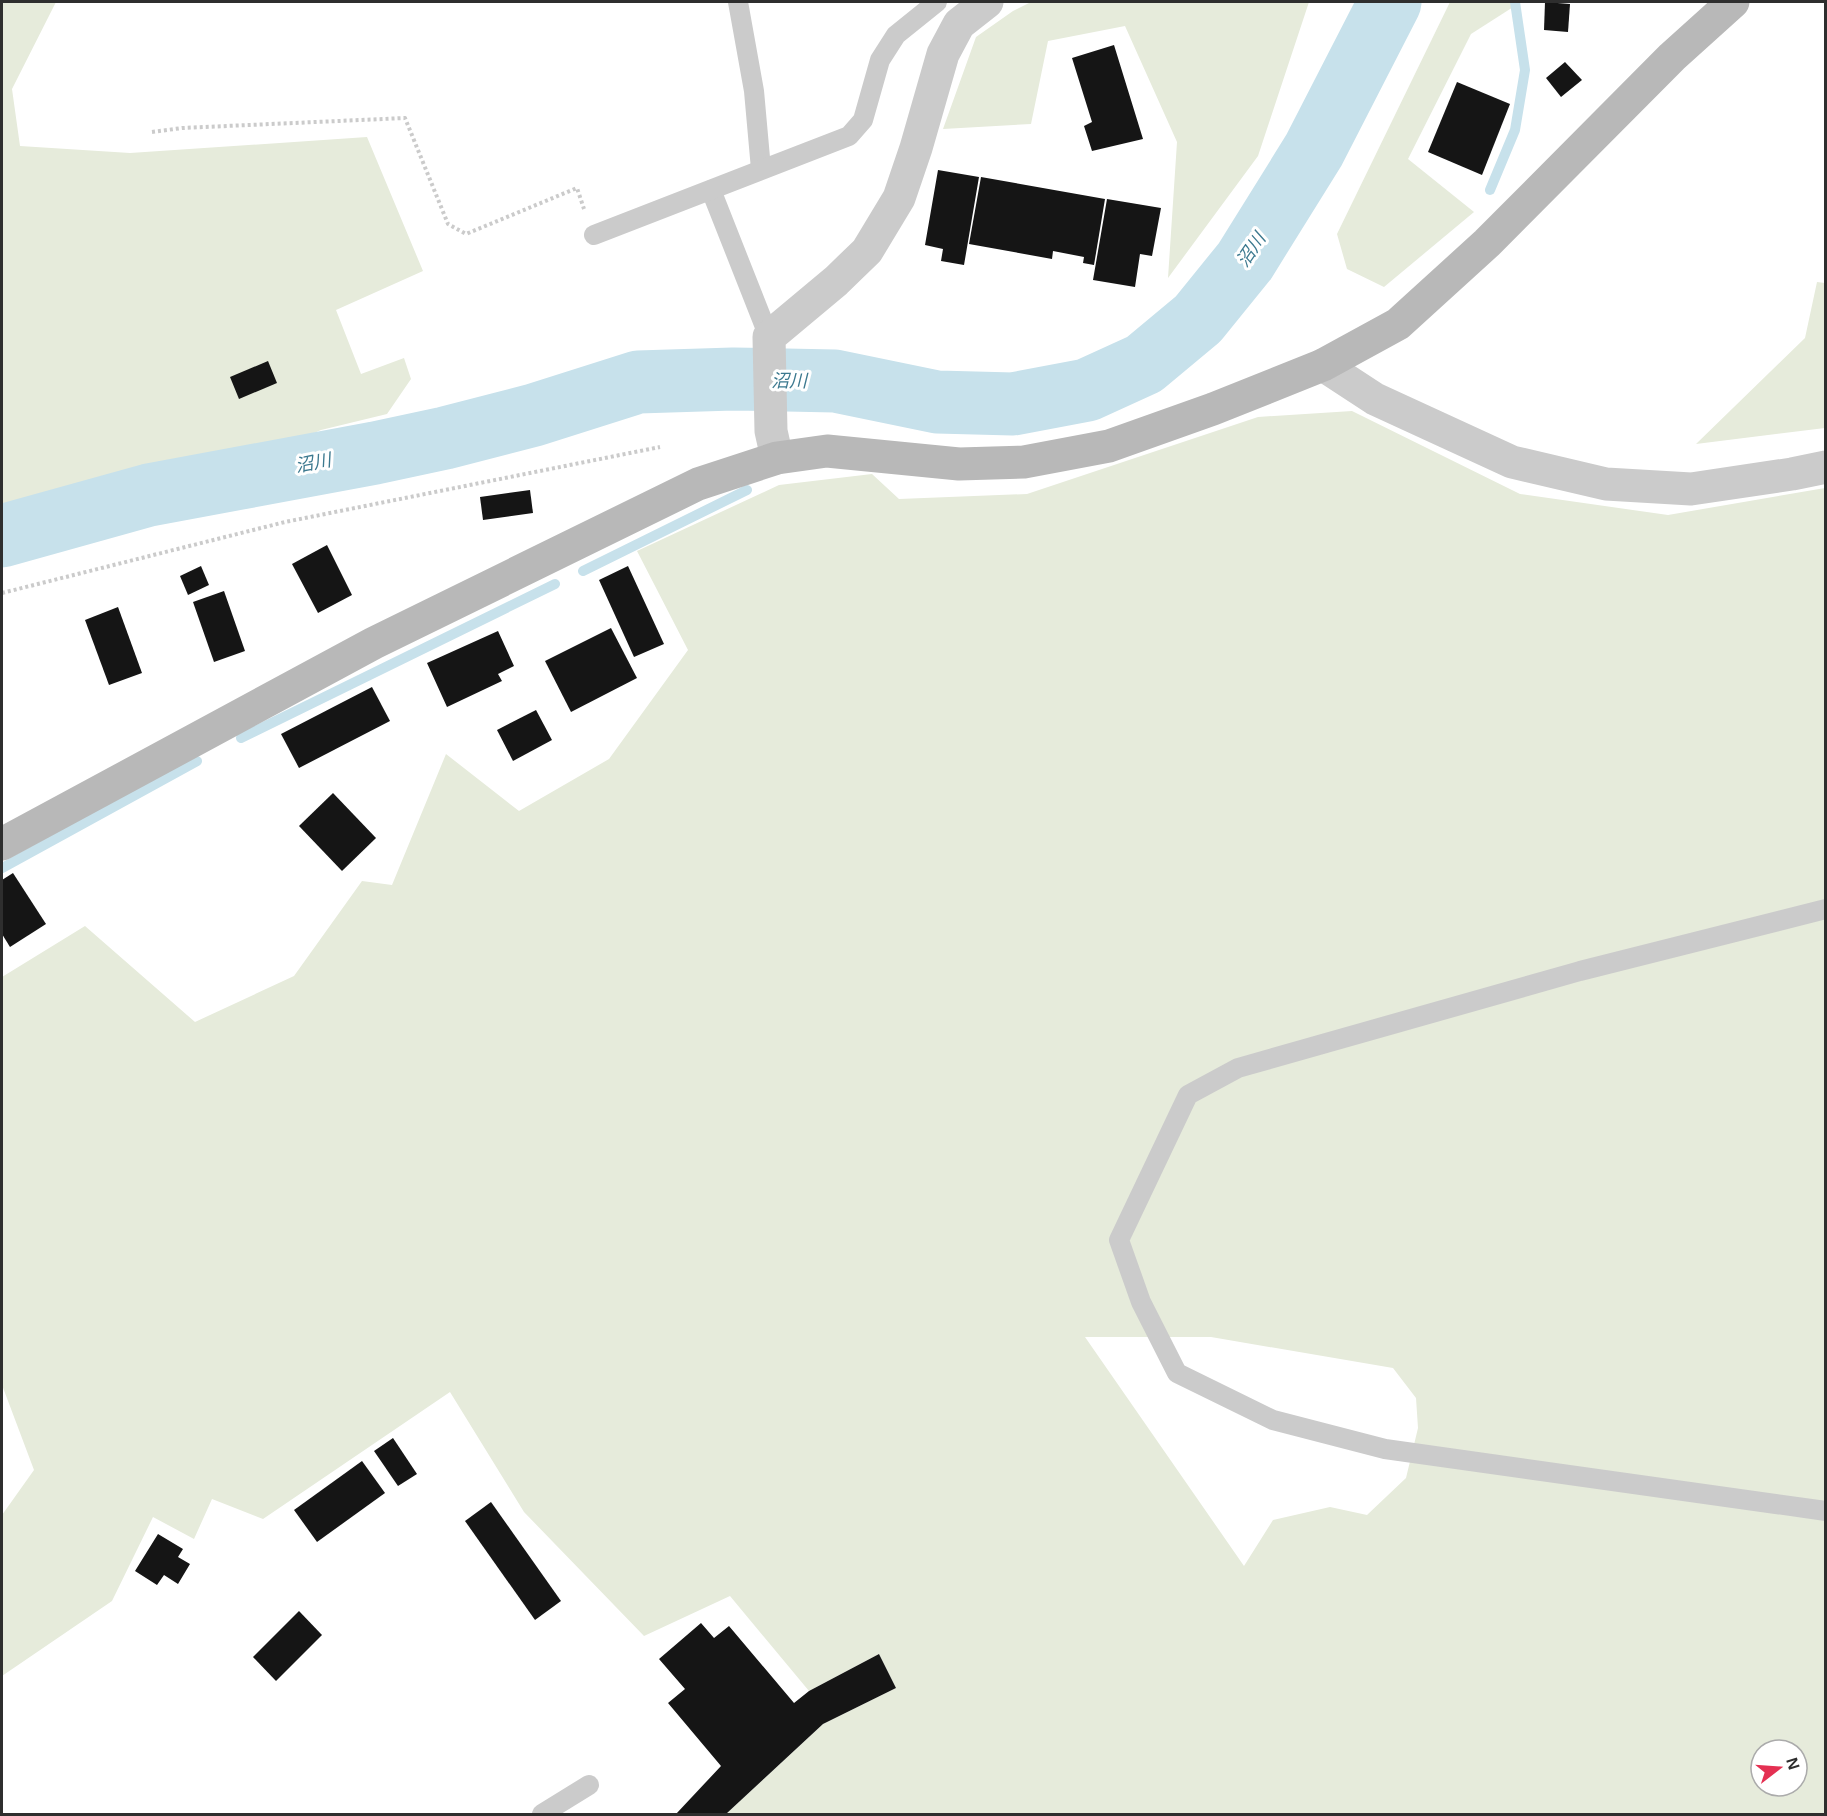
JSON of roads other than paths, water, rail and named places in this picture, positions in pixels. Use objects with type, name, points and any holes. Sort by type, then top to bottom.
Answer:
[{"type":"street","points":[[774,445],[769,337],[836,281],[867,251],[899,198],[943,54],[959,24],[987,2]]},
{"type":"street","points":[[2,844],[374,643],[774,445],[959,464],[1024,462],[1109,446],[1213,409],[1323,365],[1398,324],[1487,243],[1672,57],[1733,2]]},
{"type":"street","points":[[1323,365],[1375,399],[1512,462],[1606,483],[1691,489],[1792,474],[1826,466]]},
{"type":"lane","points":[[738,2],[754,91],[761,170]]},
{"type":"lane","points":[[594,235],[849,136],[863,120],[880,60],[896,34],[938,2]]},
{"type":"lane","points":[[711,190],[769,337]]},
{"type":"lane","points":[[1826,909],[1580,971],[1238,1068],[1188,1095],[1119,1240],[1141,1302],[1177,1372],[1274,1420],[1385,1449],[1826,1511]]},
{"type":"lane","points":[[542,1815],[589,1785]]},
{"type":"waterway","name":"沼川","points":[[2,536],[149,495],[445,438],[534,415],[638,382],[733,379],[835,381],[937,402],[1013,404],[1087,390],[1144,364],[1198,319],[1245,261],[1314,150],[1390,2]]},
{"type":"waterway","points":[[1490,190],[1515,130],[1525,70],[1515,2]]},
{"type":"waterway","points":[[583,571],[747,490]]},
{"type":"waterway","points":[[241,738],[555,584]]},
{"type":"waterway","points":[[2,868],[197,761]]}]
